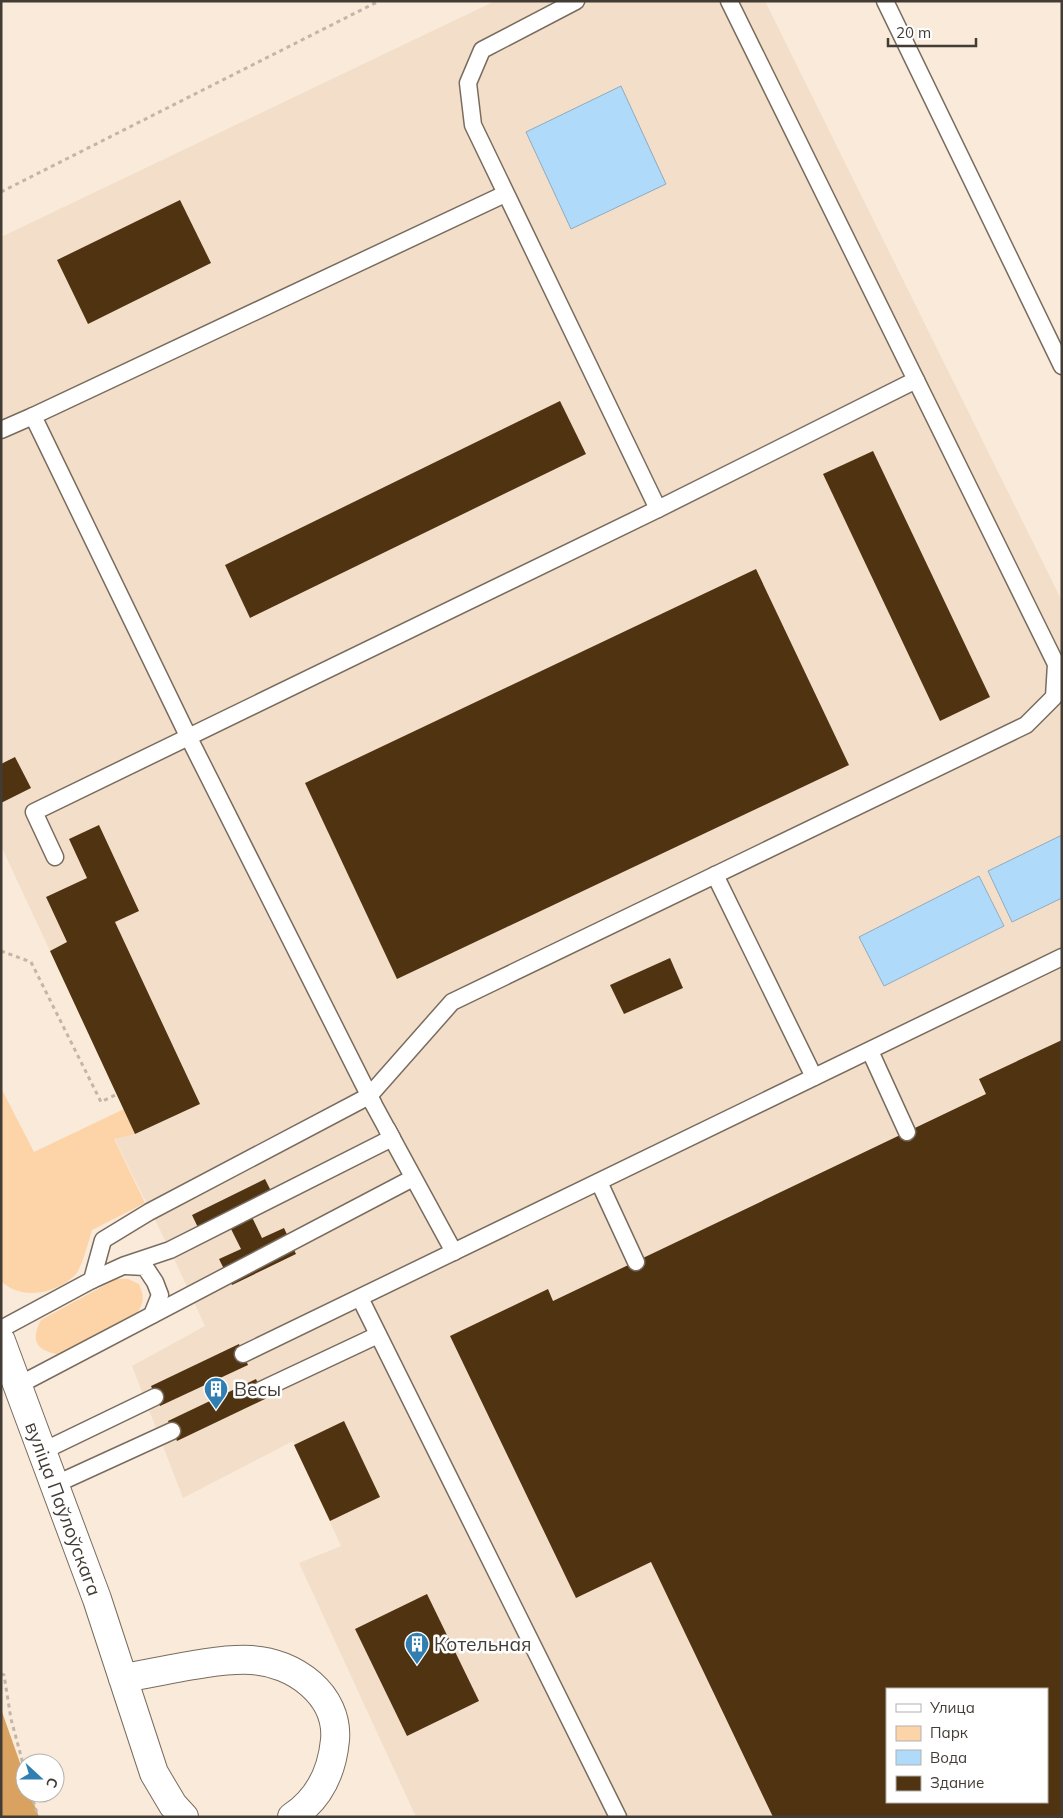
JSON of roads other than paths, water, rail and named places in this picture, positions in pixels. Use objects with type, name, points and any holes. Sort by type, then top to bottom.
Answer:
[{"type":"street","name":"вуліца Паўлоўскага","points":[[1,1341],[97,1599],[154,1773],[173,1805],[184,1817]]},
{"type":"street","points":[[123,1678],[224,1662],[252,1660],[272,1664],[308,1681],[323,1695],[332,1712],[336,1732],[334,1754],[328,1775],[317,1794],[292,1817]]},
{"type":"lane","points":[[576,1],[482,50],[468,83],[473,125],[658,508]]},
{"type":"lane","points":[[92,1280],[103,1240],[149,1212],[369,1096],[452,1002],[1026,726],[1054,697],[1056,664],[729,1]]},
{"type":"lane","points":[[885,1],[1062,366]]},
{"type":"lane","points":[[1,430],[505,194]]},
{"type":"lane","points":[[55,857],[34,812],[189,738],[916,380]]},
{"type":"lane","points":[[33,416],[189,738],[369,1096],[454,1252]]},
{"type":"lane","points":[[715,875],[814,1077]]},
{"type":"lane","points":[[243,1354],[1062,957]]},
{"type":"lane","points":[[870,1051],[907,1132]]},
{"type":"lane","points":[[1,1328],[92,1280],[125,1265],[170,1250],[392,1138]]},
{"type":"lane","points":[[17,1386],[413,1178]]},
{"type":"lane","points":[[599,1182],[636,1262]]},
{"type":"lane","points":[[125,1265],[145,1267],[156,1282],[160,1295],[152,1315]]},
{"type":"lane","points":[[360,1298],[618,1817]]},
{"type":"lane","points":[[260,1390],[378,1335]]},
{"type":"lane","points":[[41,1452],[156,1397]]},
{"type":"lane","points":[[54,1485],[172,1431]]},
{"type":"water","points":[[621,86],[666,184],[571,229],[526,132]]},
{"type":"water","points":[[1062,835],[1062,898],[1012,922],[988,871]]},
{"type":"water","points":[[979,876],[1004,926],[884,986],[859,937]]},
{"type":"place","name":"Весы","points":[[216,1410]]},
{"type":"place","name":"Котельная","points":[[417,1665]]}]
